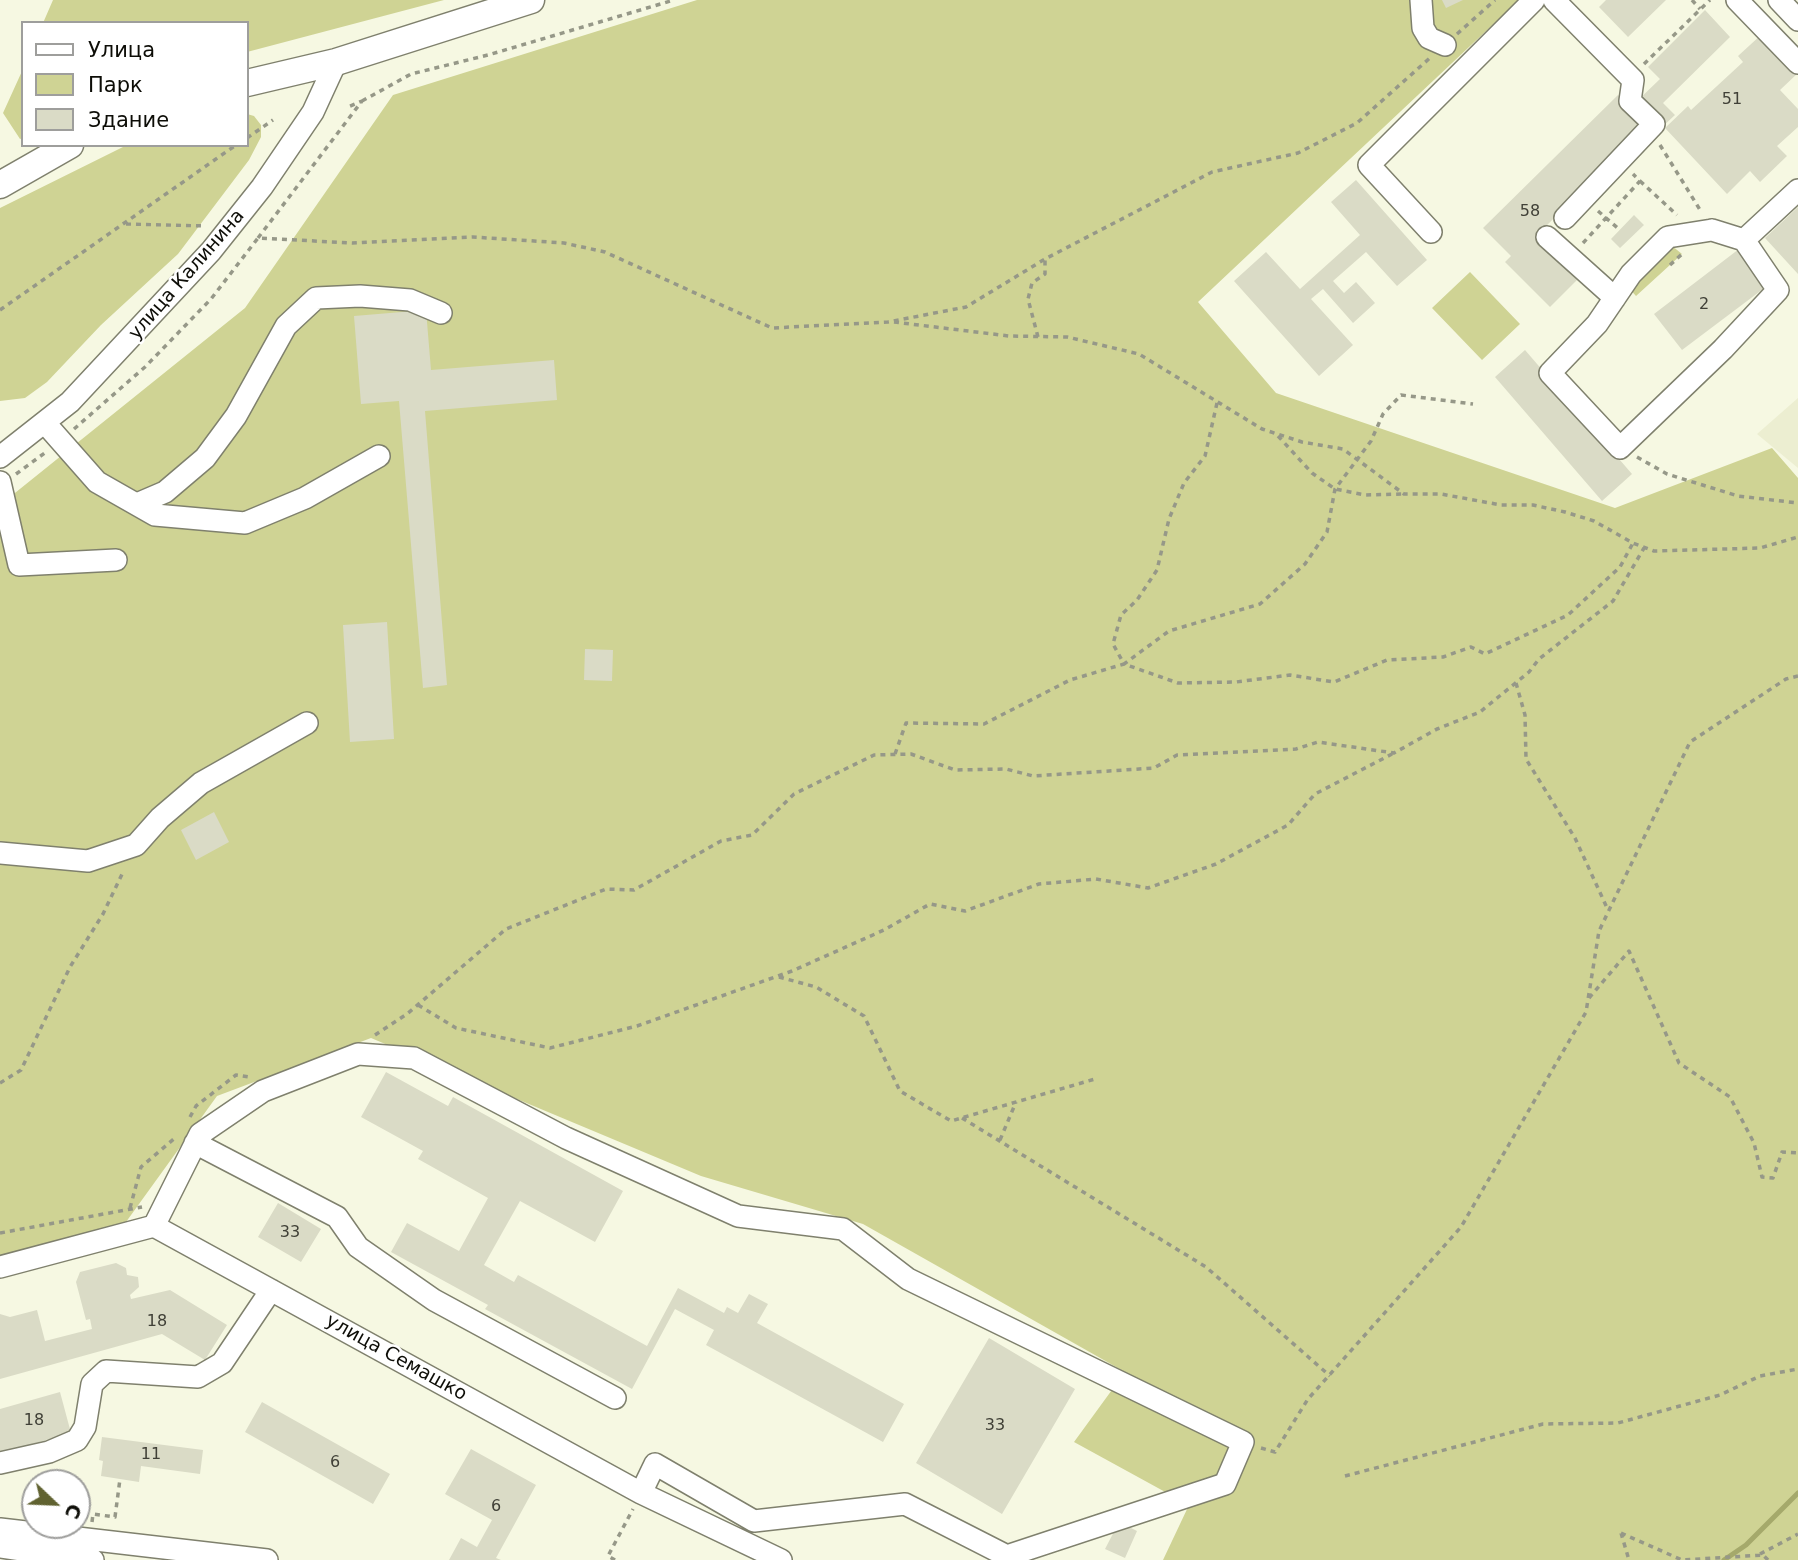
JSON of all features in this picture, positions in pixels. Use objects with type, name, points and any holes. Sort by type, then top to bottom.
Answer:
[{"type":"main road","points":[[248,83],[336,62],[531,0]]},
{"type":"main road","points":[[0,185],[66,147]]},
{"type":"street","points":[[1421,0],[1423,28],[1429,38],[1445,45]]},
{"type":"street","points":[[1431,232],[1369,165],[1534,0]]},
{"type":"street","points":[[1555,0],[1633,80],[1630,101],[1654,124],[1565,218]]},
{"type":"street","points":[[1737,0],[1798,63]]},
{"type":"street","points":[[1779,0],[1798,20]]},
{"type":"street","name":"улица Калинина","points":[[5,445],[45,422],[70,402],[142,328],[216,244],[262,187],[313,112],[336,62]]},
{"type":"street","points":[[1744,240],[1798,190]]},
{"type":"street","points":[[1547,237],[1615,298]]},
{"type":"street","points":[[1668,237],[1744,240],[1788,288],[1620,448],[1550,373],[1597,324],[1631,274],[1668,237]]},
{"type":"street","points":[[137,505],[165,492],[205,458],[236,416],[286,326],[316,298],[360,296],[411,300],[441,313]]},
{"type":"street","points":[[45,422],[97,482],[155,515],[245,523],[305,498],[379,456]]},
{"type":"street","points":[[0,482],[19,565],[116,559]]},
{"type":"street","points":[[0,853],[88,860],[136,845],[160,818],[201,783],[307,723]]},
{"type":"street","points":[[188,1138],[200,1134],[263,1091],[358,1054],[414,1058],[566,1138],[738,1216],[843,1229],[908,1279],[1243,1442],[1225,1484],[1007,1556],[905,1504],[754,1521],[655,1464],[641,1493]]},
{"type":"street","points":[[0,1267],[158,1218],[188,1138]]},
{"type":"street","points":[[188,1138],[337,1217],[358,1247],[434,1300],[615,1398]]},
{"type":"street","name":"улица Семашко","points":[[158,1218],[271,1290],[641,1493],[781,1560]]},
{"type":"street","points":[[0,1463],[48,1451],[77,1440],[85,1427],[92,1384],[106,1371],[198,1377],[222,1363],[271,1290]]},
{"type":"street","points":[[0,1529],[261,1559]]},
{"type":"street","points":[[0,1547],[93,1560]]},
{"type":"path","points":[[348,107],[411,74],[488,55],[674,0]]},
{"type":"path","points":[[1405,494],[1343,449],[1262,429],[1217,403],[1167,368],[1139,354],[1067,337],[1038,337],[888,322],[966,307],[1045,259],[1212,172],[1298,153],[1357,123],[1495,0]]},
{"type":"path","points":[[1692,0],[1700,9]]},
{"type":"path","points":[[1633,80],[1639,69],[1710,0]]},
{"type":"path","points":[[258,238],[362,101]]},
{"type":"path","points":[[248,137],[272,120]]},
{"type":"path","points":[[1650,129],[1700,237]]},
{"type":"path","points":[[0,310],[233,147]]},
{"type":"path","points":[[1625,167],[1700,237]]},
{"type":"path","points":[[1570,257],[1640,181]]},
{"type":"path","points":[[1591,205],[1620,230]]},
{"type":"path","points":[[124,224],[211,226]]},
{"type":"path","points":[[1664,271],[1700,237]]},
{"type":"path","points":[[1038,337],[1028,299],[1032,283],[1045,274],[1045,259]]},
{"type":"path","points":[[895,754],[906,723],[984,724],[1070,680],[1124,664],[1169,631],[1260,604],[1305,564],[1327,532],[1335,489],[1371,441],[1383,414],[1401,395],[1473,404]]},
{"type":"path","points":[[1217,403],[1205,456],[1184,483],[1169,519],[1157,570],[1137,600],[1121,615],[1113,644],[1124,664],[1178,683],[1236,682],[1290,675],[1335,682],[1387,660],[1443,657],[1471,648],[1485,654],[1568,615],[1620,567],[1633,543]]},
{"type":"path","points":[[1277,434],[1312,473],[1335,489],[1365,495],[1441,494],[1502,505],[1533,505],[1594,522],[1654,551],[1760,548],[1798,537]]},
{"type":"path","points":[[1620,448],[1667,474],[1738,496],[1798,503]]},
{"type":"path","points":[[418,1005],[456,1028],[550,1048],[637,1026],[777,976],[884,930],[930,904],[965,911],[1039,884],[1096,879],[1148,888],[1216,864],[1288,825],[1315,794],[1437,729],[1480,712],[1516,683],[1539,659],[1613,601],[1644,548]]},
{"type":"path","points":[[1243,1442],[1275,1452],[1308,1399],[1461,1227],[1586,1012],[1599,931],[1690,742],[1786,679],[1798,676]]},
{"type":"path","points":[[1516,683],[1525,715],[1525,759],[1575,838],[1609,912]]},
{"type":"path","points":[[371,1038],[418,1005],[506,929],[606,889],[634,890],[721,841],[752,835],[794,794],[874,755],[911,754],[954,771],[1006,769],[1033,776],[1154,768],[1177,755],[1296,749],[1318,742],[1394,753]]},
{"type":"path","points":[[0,1083],[21,1070],[70,967],[103,914],[136,845]]},
{"type":"path","points":[[1588,999],[1629,951],[1679,1063],[1730,1097],[1754,1143],[1762,1177],[1773,1178],[1782,1152],[1798,1153]]},
{"type":"path","points":[[777,976],[816,986],[864,1016],[900,1091],[951,1121],[1095,1079]]},
{"type":"path","points":[[186,1124],[196,1105],[236,1075],[250,1077]]},
{"type":"path","points":[[1000,1140],[1016,1102]]},
{"type":"path","points":[[962,1118],[1206,1267],[1330,1376]]},
{"type":"path","points":[[130,1208],[141,1167],[188,1138]]},
{"type":"path","points":[[0,1233],[130,1208],[158,1218]]},
{"type":"path","points":[[1345,1476],[1544,1424],[1618,1423],[1720,1395],[1760,1376],[1798,1369]]},
{"type":"path","points":[[116,1508],[120,1479]]},
{"type":"path","points":[[615,1560],[608,1556],[641,1493]]},
{"type":"path","points":[[1629,1560],[1621,1533],[1682,1560],[1758,1555],[1798,1534]]},
{"type":"path","points":[[1758,1555],[1768,1560]]},
{"type":"shaded area","points":[[1798,398],[1798,468],[1757,434]]},
{"type":"green space","points":[[53,0],[444,0],[248,52],[248,21],[44,21]]},
{"type":"green space","points":[[697,0],[1519,0],[1198,302],[1276,393],[1615,508],[1772,448],[1798,478],[1798,1560],[1163,1560],[1189,1505],[1074,1442],[1125,1372],[863,1224],[701,1176],[371,1038],[217,1096],[126,1222],[0,1258],[0,505],[245,308],[393,95]]},
{"type":"green space","points":[[21,73],[21,139],[3,113]]},
{"type":"green space","points":[[248,114],[254,116],[261,125],[261,137],[249,160],[178,254],[101,325],[47,382],[25,398],[0,401],[0,208],[123,147],[248,147]]},
{"type":"green space","points":[[1666,241],[1682,254],[1636,296],[1627,286]]},
{"type":"green space","points":[[1470,272],[1520,324],[1482,360],[1432,308]]},
{"type":"building","points":[[1442,0],[1463,0],[1446,8]]},
{"type":"building","points":[[1606,0],[1666,0],[1628,37],[1599,7]]},
{"type":"building","points":[[1705,10],[1730,37],[1663,103],[1675,115],[1660,129],[1635,103],[1660,79],[1648,67]]},
{"type":"building","points":[[1762,34],[1798,73],[1780,90],[1798,109],[1798,127],[1777,146],[1787,156],[1760,182],[1750,171],[1727,194],[1665,128],[1688,106],[1691,110],[1743,62],[1738,56]]},
{"type":"building","points":[[1618,95],[1648,125],[1535,237],[1577,280],[1550,307],[1505,262],[1511,256],[1483,228]]},
{"type":"building","points":[[1356,180],[1427,260],[1397,286],[1366,252],[1333,281],[1344,293],[1356,282],[1375,303],[1353,323],[1323,289],[1311,299],[1353,345],[1319,376],[1234,281],[1266,252],[1300,289],[1360,235],[1331,202]]},
{"type":"building","points":[[1798,207],[1798,274],[1765,238]]},
{"type":"building","points":[[1634,215],[1644,225],[1620,248],[1611,239]]},
{"type":"building","points":[[1739,249],[1767,286],[1682,350],[1654,314]]},
{"type":"building","points":[[426,310],[431,370],[554,360],[557,400],[425,411],[447,685],[423,688],[399,401],[361,404],[354,316]]},
{"type":"building","points":[[1525,350],[1632,474],[1602,501],[1495,377]]},
{"type":"building","points":[[387,622],[394,739],[350,742],[343,625]]},
{"type":"building","points":[[585,649],[613,650],[612,681],[584,680]]},
{"type":"building","points":[[214,812],[229,842],[196,860],[181,830]]},
{"type":"building","points":[[386,1072],[448,1106],[453,1097],[623,1191],[595,1242],[520,1201],[484,1265],[514,1282],[518,1275],[647,1346],[678,1288],[724,1313],[727,1307],[738,1313],[749,1294],[768,1304],[757,1323],[904,1404],[883,1442],[706,1345],[714,1330],[675,1309],[632,1389],[485,1309],[488,1305],[391,1252],[407,1223],[459,1251],[488,1198],[418,1159],[423,1151],[361,1117]]},
{"type":"building","points":[[278,1203],[321,1229],[301,1262],[258,1237]]},
{"type":"building","points":[[116,1263],[126,1268],[127,1275],[138,1277],[139,1287],[130,1295],[131,1299],[170,1290],[227,1325],[205,1360],[162,1334],[0,1379],[0,1314],[10,1317],[37,1310],[45,1341],[92,1329],[90,1319],[86,1320],[76,1282],[80,1272]]},
{"type":"building","points":[[989,1338],[1075,1389],[1002,1514],[916,1463]]},
{"type":"building","points":[[60,1392],[71,1433],[0,1453],[0,1409]]},
{"type":"building","points":[[262,1402],[390,1474],[373,1504],[245,1432]]},
{"type":"building","points":[[102,1437],[203,1450],[200,1474],[141,1466],[139,1482],[101,1476],[103,1461],[99,1460]]},
{"type":"building","points":[[471,1449],[536,1485],[496,1558],[501,1560],[449,1560],[461,1538],[477,1547],[492,1520],[445,1494]]},
{"type":"building","points":[[1119,1522],[1137,1531],[1125,1558],[1105,1549]]},
{"type":"waterway","points":[[1724,1560],[1746,1545],[1798,1493]]}]
